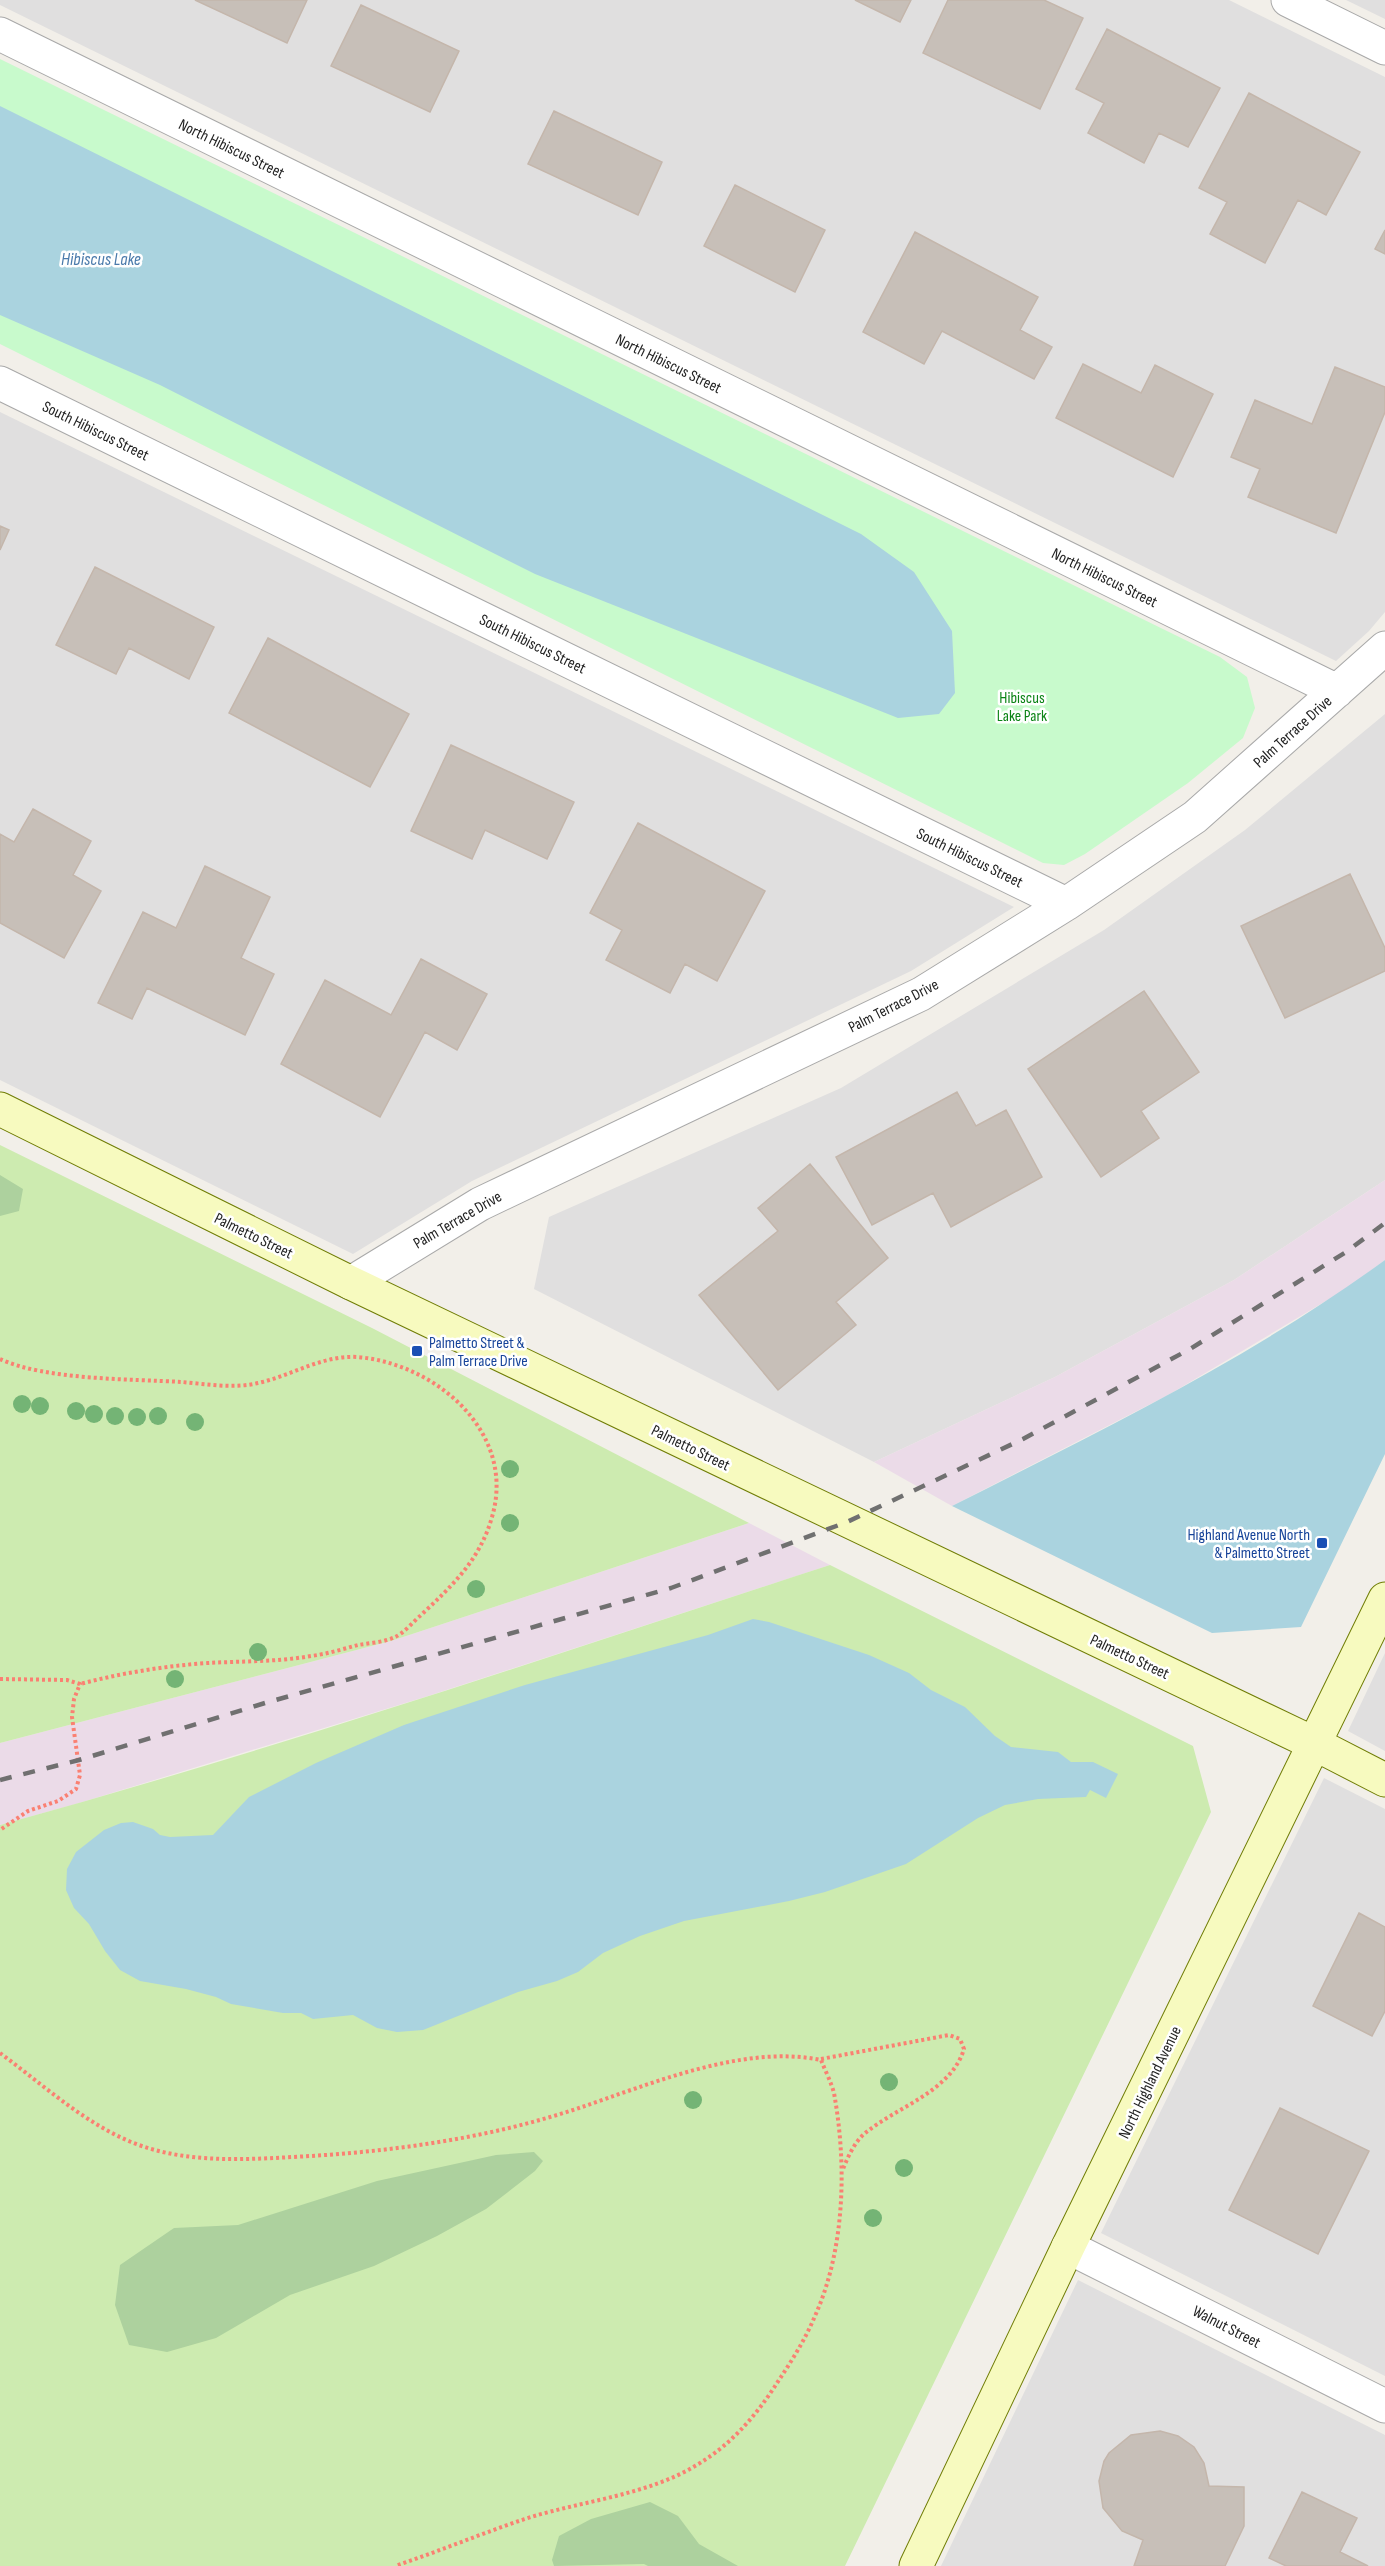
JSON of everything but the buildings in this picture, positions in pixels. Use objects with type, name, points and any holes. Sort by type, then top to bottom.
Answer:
[{"type":"street","points":[[1288,0],[1385,48]]},
{"type":"street","name":"North Hibiscus Street","points":[[0,34],[1337,691]]},
{"type":"street","name":"South Hibiscus Street","points":[[0,383],[1066,904]]},
{"type":"street","name":"Palm Terrace Drive","points":[[351,1283],[480,1204],[921,994],[1066,904],[1195,817],[1385,648]]},
{"type":"street","name":"Palmetto Street","points":[[0,1109],[351,1283],[1315,1744],[1385,1780]]},
{"type":"street","name":"North Highland Avenue","points":[[916,2566],[1068,2247],[1385,1599]]},
{"type":"street","name":"Walnut Street","points":[[1068,2247],[1385,2406]]},
{"type":"path","points":[[0,1359],[34,1371],[134,1380],[239,1385],[258,1383],[327,1361],[355,1357],[390,1363],[426,1378],[454,1398],[479,1424],[490,1449],[496,1479],[495,1507],[486,1538],[471,1563],[455,1584],[396,1637],[310,1656],[155,1667],[80,1684],[67,1680],[0,1678]]},
{"type":"path","points":[[0,1830],[28,1811],[58,1801],[76,1789],[80,1775],[72,1717],[74,1700],[80,1684]]},
{"type":"path","points":[[0,2053],[94,2123],[131,2142],[163,2153],[193,2158],[253,2159],[390,2150],[455,2140],[519,2126],[635,2087],[712,2066],[798,2055],[821,2060],[949,2035],[960,2039],[964,2049],[960,2062],[920,2098],[863,2135],[850,2152],[842,2170]]},
{"type":"path","points":[[395,2566],[530,2518],[656,2485],[695,2466],[733,2439],[771,2393],[790,2363],[815,2316],[830,2274],[838,2224],[842,2170],[833,2091],[821,2060]]},
{"type":"shaded area","points":[[0,0],[1229,0],[1385,77],[1385,612],[1369,631],[1336,661],[0,5]]},
{"type":"shaded area","points":[[1346,0],[1385,0],[1385,19]]},
{"type":"shaded area","points":[[0,412],[1014,907],[911,971],[472,1181],[353,1254],[0,1080]]},
{"type":"shaded area","points":[[1385,714],[1385,1180],[1234,1280],[1055,1377],[874,1462],[534,1289],[549,1217],[841,1088],[1104,930],[1245,830]]},
{"type":"shaded area","points":[[1385,1180],[1385,1260],[1346,1289],[1170,1394],[952,1506],[874,1462],[1055,1377],[1234,1280]]},
{"type":"shaded area","points":[[749,1523],[830,1565],[425,1697],[76,1804],[0,1825],[0,1743],[391,1641]]},
{"type":"shaded area","points":[[1385,1653],[1385,1751],[1348,1731]]},
{"type":"shaded area","points":[[1324,1778],[1385,1809],[1385,2376],[1101,2233]]},
{"type":"shaded area","points":[[1078,2280],[1385,2435],[1385,2566],[941,2566]]},
{"type":"green space","name":"Hibiscus Lake Park","points":[[0,59],[1220,657],[1247,677],[1255,708],[1243,738],[1188,783],[1085,854],[1064,865],[1043,863],[0,344]]},
{"type":"green space","points":[[0,1145],[372,1328],[749,1523],[391,1641],[0,1743]]},
{"type":"green space","points":[[0,1175],[23,1189],[19,1211],[0,1216]]},
{"type":"green space","points":[[830,1565],[1193,1746],[1211,1812],[845,2566],[0,2566],[0,1825],[313,1733]]},
{"type":"green space","points":[[534,2152],[543,2161],[535,2171],[486,2209],[437,2236],[374,2266],[290,2295],[216,2338],[167,2352],[129,2345],[115,2305],[120,2265],[174,2228],[238,2225],[377,2181],[496,2155]]},
{"type":"green space","points":[[650,2502],[678,2516],[699,2544],[738,2566],[648,2566],[644,2564],[554,2566],[552,2560],[559,2536],[591,2519]]},
{"type":"water","name":"Hibiscus Lake","points":[[0,106],[861,534],[914,572],[952,631],[955,693],[939,714],[898,718],[535,574],[160,385],[0,315]]},
{"type":"water","points":[[1385,1260],[1385,1454],[1301,1627],[1212,1633],[952,1506],[1174,1392],[1282,1329]]},
{"type":"water","points":[[753,1619],[769,1622],[869,1655],[909,1673],[931,1690],[965,1707],[995,1736],[1011,1747],[1058,1752],[1071,1762],[1093,1762],[1118,1774],[1106,1798],[1090,1790],[1086,1797],[1038,1799],[1005,1805],[978,1818],[906,1864],[825,1892],[684,1921],[640,1936],[603,1953],[578,1972],[557,1981],[518,1992],[423,2030],[397,2032],[377,2028],[353,2015],[313,2019],[301,2013],[283,2013],[231,2004],[216,1997],[186,1989],[140,1981],[120,1970],[105,1951],[89,1924],[74,1908],[66,1890],[67,1869],[76,1852],[104,1830],[121,1823],[133,1822],[153,1829],[160,1835],[170,1837],[213,1835],[249,1797],[316,1763],[404,1725],[525,1685],[708,1635]]},
{"type":"railway","points":[[0,1780],[79,1760],[265,1703],[671,1588],[847,1522],[1023,1439],[1190,1349],[1346,1252],[1385,1223]]},
{"type":"place","name":"Palmetto Street & Palm Terrace Drive","points":[[417,1351]]},
{"type":"place","name":"Highland Avenue North & Palmetto Street","points":[[1322,1543]]}]
